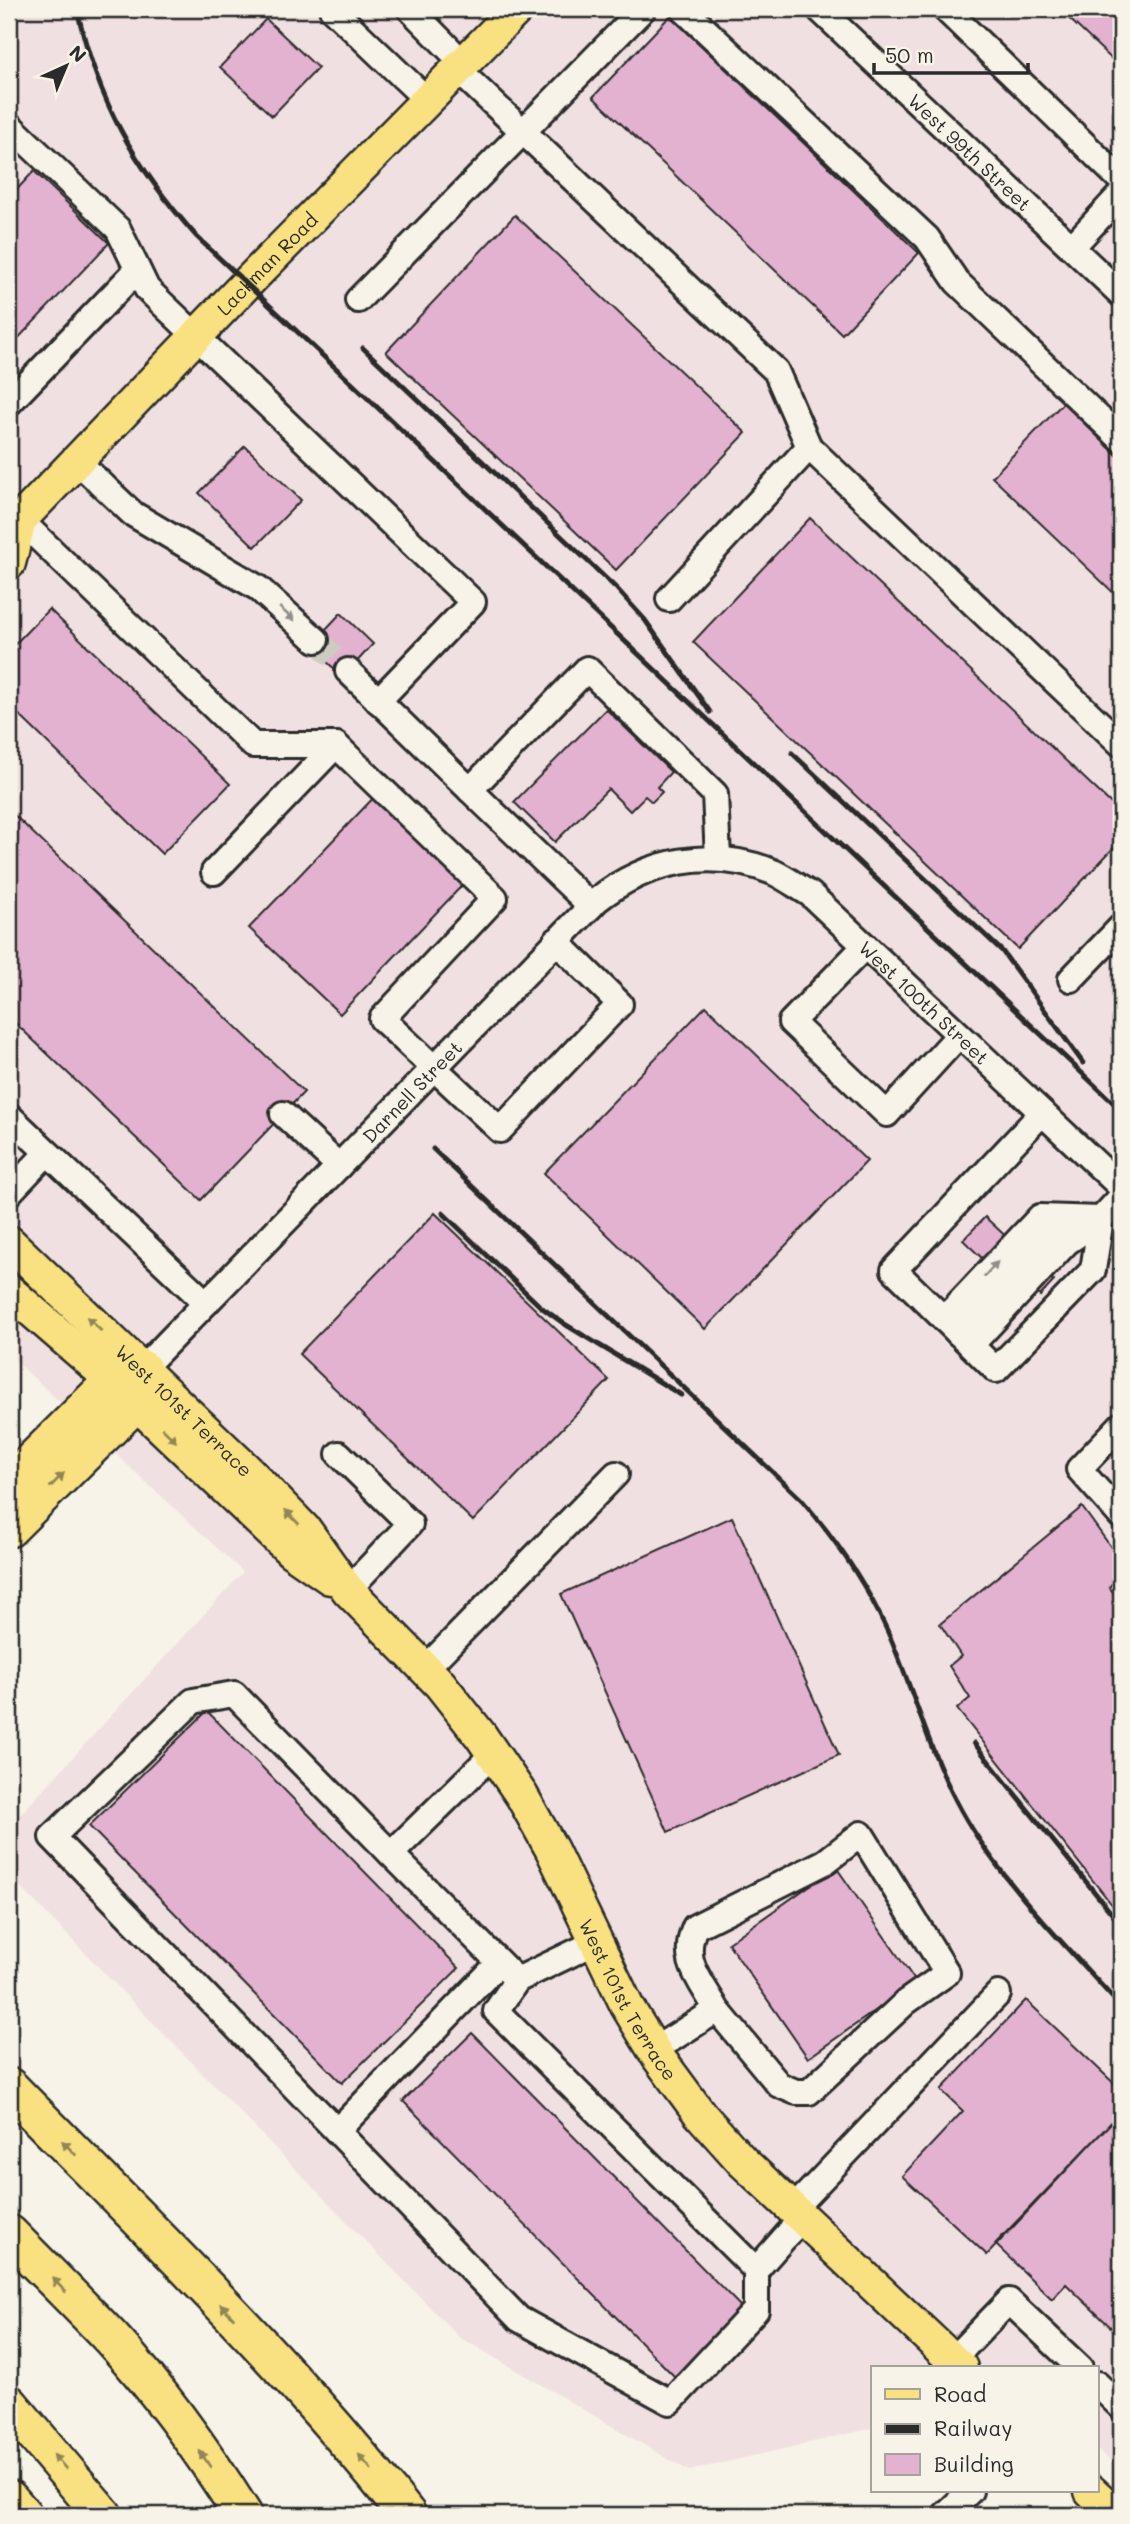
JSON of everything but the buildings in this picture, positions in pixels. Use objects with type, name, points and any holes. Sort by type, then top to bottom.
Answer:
[{"type":"highway","points":[[9,1484],[130,1384]]},
{"type":"highway","points":[[9,1528],[130,1384]]},
{"type":"highway","points":[[9,2087],[275,2360],[369,2466],[407,2515]]},
{"type":"highway","points":[[9,2234],[111,2339],[154,2390],[191,2438],[243,2515]]},
{"type":"highway","points":[[9,2404],[103,2515]]},
{"type":"highway","points":[[9,2499],[23,2515]]},
{"type":"main road","name":"Lackman Road","points":[[9,563],[14,523],[517,9]]},
{"type":"main road","name":"West 101st Terrace","points":[[9,1242],[130,1384],[291,1551],[348,1590],[425,1669],[465,1715],[522,1796],[552,1850],[627,2006],[654,2050],[700,2114],[742,2161],[957,2364]]},
{"type":"main road","name":"West 101st Terrace","points":[[9,1291],[130,1384]]},
{"type":"main road","points":[[1092,2492],[1117,2515]]},
{"type":"street","points":[[332,9],[428,101]]},
{"type":"street","points":[[410,9],[523,131],[776,371],[809,447],[1121,744]]},
{"type":"street","points":[[358,300],[643,9]]},
{"type":"street","points":[[683,9],[927,238],[957,282],[1121,439]]},
{"type":"street","name":"West 99th Street","points":[[819,9],[1121,294]]},
{"type":"street","points":[[945,9],[1121,180]]},
{"type":"street","points":[[9,125],[118,229],[147,289],[473,603],[378,701]]},
{"type":"street","points":[[1072,247],[1121,194]]},
{"type":"street","points":[[9,403],[138,270]]},
{"type":"street","points":[[669,599],[809,447]]},
{"type":"street","points":[[77,461],[133,514],[258,588],[316,640]]},
{"type":"street","points":[[14,523],[253,745],[336,745],[495,898],[382,1019],[500,1130],[620,1004],[556,941]]},
{"type":"street","points":[[470,790],[587,669],[715,794],[712,859]]},
{"type":"street","points":[[348,671],[591,906]]},
{"type":"street","points":[[214,872],[336,745]]},
{"type":"street","name":"Darnell Street","points":[[130,1384],[591,906],[615,886],[648,869],[712,859]]},
{"type":"street","name":"West 100th Street","points":[[712,859],[739,861],[775,873],[810,894],[1121,1187]]},
{"type":"street","points":[[1070,979],[1121,927]]},
{"type":"street","points":[[865,946],[791,1022],[887,1114],[959,1035]]},
{"type":"street","points":[[1042,1113],[894,1270],[996,1370],[1093,1270],[1101,1219]]},
{"type":"street","points":[[283,1114],[339,1166]]},
{"type":"street","points":[[9,1116],[206,1303]]},
{"type":"street","points":[[9,1194],[47,1153]]},
{"type":"street","points":[[958,1332],[1068,1242],[1101,1219],[1121,1196]]},
{"type":"street","points":[[958,1332],[1040,1217],[1101,1219]]},
{"type":"street","points":[[1121,1425],[1079,1469],[1121,1516]]},
{"type":"street","points":[[339,1454],[410,1524],[348,1590]]},
{"type":"street","points":[[425,1669],[617,1474]]},
{"type":"street","points":[[508,1971],[234,1694],[193,1701],[52,1837],[519,2319],[670,2402],[756,2310],[756,2270],[797,2213],[999,1994]]},
{"type":"street","points":[[391,1854],[494,1754]]},
{"type":"street","points":[[861,1833],[947,1973],[906,2002],[810,2092],[796,2092],[779,2085],[717,2010],[688,1958],[695,1927],[825,1862],[861,1833]]},
{"type":"street","points":[[337,2131],[508,1971],[596,1942]]},
{"type":"street","points":[[508,1971],[496,2011],[756,2270]]},
{"type":"street","points":[[654,2050],[717,2010]]},
{"type":"street","points":[[957,2364],[1009,2301],[1078,2366]]},
{"type":"street","points":[[1098,2385],[1121,2407]]},
{"type":"street","points":[[945,2515],[969,2492]]},
{"type":"shaded area","points":[[9,9],[1121,9],[1121,2469],[1098,2451],[1098,2366],[871,2366],[871,2428],[689,2471],[459,2337],[9,1875],[9,1827],[243,1572],[9,1355]]},
{"type":"tunnel","points":[[316,640],[348,671]]},
{"type":"railway","points":[[77,9],[96,74],[121,131],[155,184],[197,237],[1121,1110]]},
{"type":"railway","points":[[363,348],[617,589],[645,620],[710,712]]},
{"type":"railway","points":[[792,753],[1002,951],[1083,1063]]},
{"type":"railway","points":[[433,1149],[802,1500],[838,1545],[877,1610],[896,1650],[940,1766],[977,1837],[1035,1913],[1121,2007]]},
{"type":"railway","points":[[443,1213],[541,1307],[681,1395]]},
{"type":"railway","points":[[974,1743],[1121,1925]]}]
